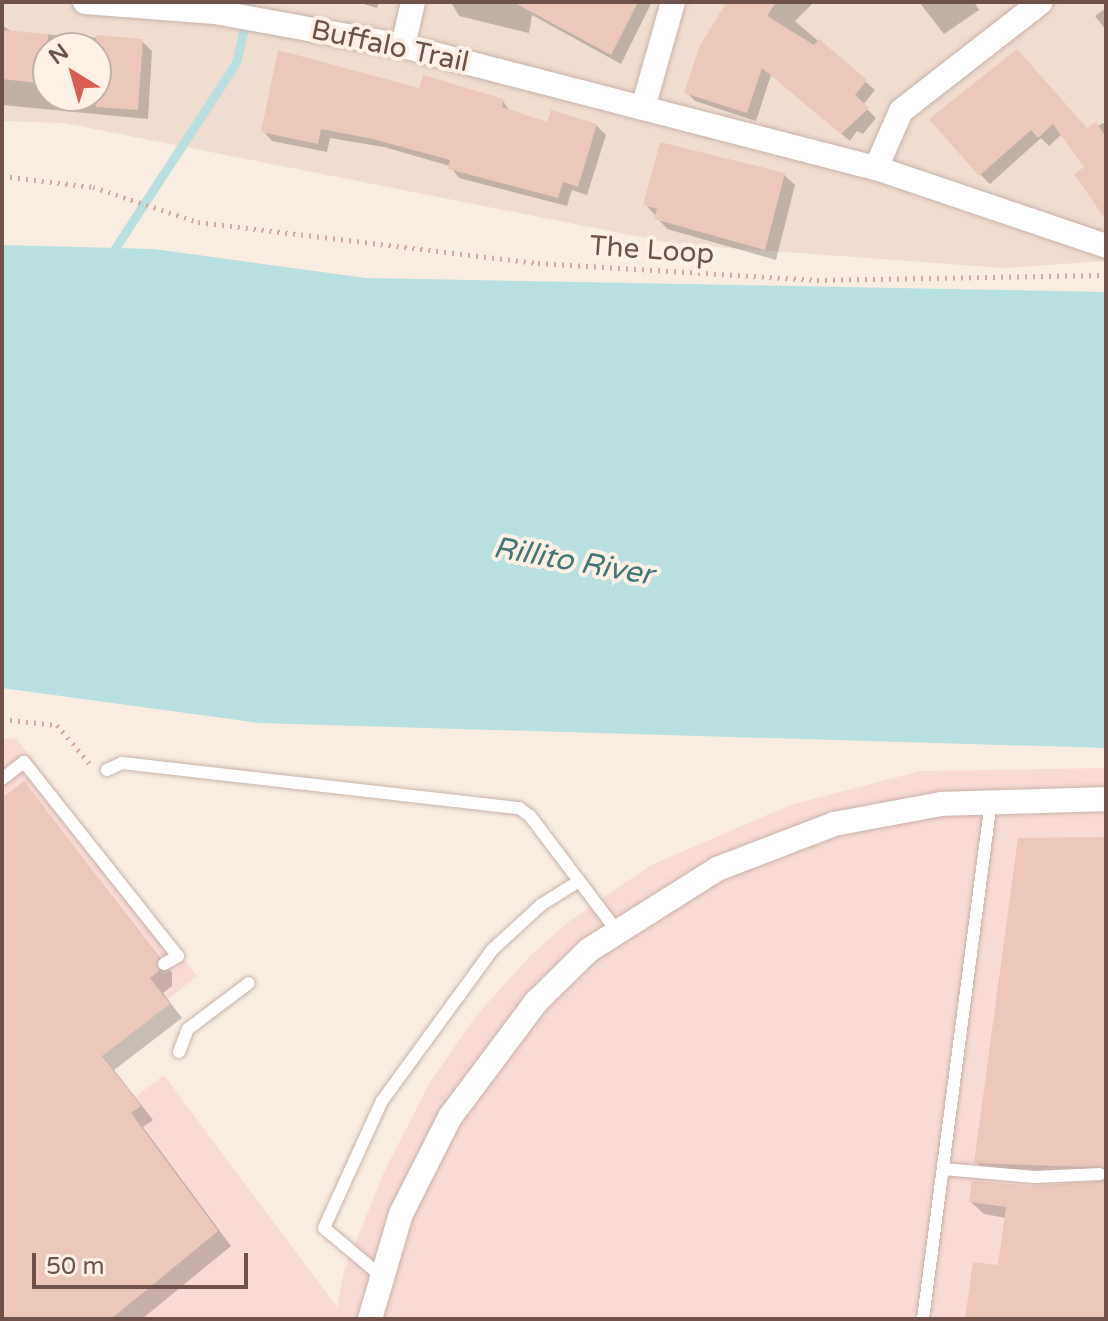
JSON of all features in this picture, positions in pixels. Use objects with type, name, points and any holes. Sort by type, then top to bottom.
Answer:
[{"type":"street","name":"Buffalo Trail","points":[[85,2],[203,8],[403,46],[876,168],[1106,246]]},
{"type":"street","points":[[403,46],[413,2]]},
{"type":"street","points":[[643,108],[673,2]]},
{"type":"street","points":[[876,168],[901,111],[1041,2]]},
{"type":"street","points":[[370,1319],[380,1275],[416,1180],[470,1087],[561,974],[617,931],[717,869],[802,834],[904,809],[991,801],[1106,799]]},
{"type":"lane","points":[[2,779],[24,762],[178,956],[164,964]]},
{"type":"lane","points":[[104,773],[122,763],[519,808],[617,931]]},
{"type":"lane","points":[[923,1319],[991,801]]},
{"type":"lane","points":[[380,1275],[324,1228],[382,1101],[493,949],[541,905],[579,881]]},
{"type":"lane","points":[[179,1052],[188,1029],[249,983]]},
{"type":"lane","points":[[943,1169],[1035,1177],[1100,1174]]},
{"type":"path","name":"The Loop","points":[[2,176],[93,187],[198,222],[538,263],[817,280],[1106,275]]},
{"type":"path","points":[[2,719],[57,725],[104,773]]},
{"type":"shaded area","points":[[2,2],[1106,2],[1106,261],[1004,268],[676,244],[64,123],[2,121]]},
{"type":"shaded area","points":[[16,738],[197,976],[101,1053],[135,1097],[164,1075],[337,1307],[344,1271],[384,1172],[429,1084],[475,1017],[529,957],[568,922],[651,865],[790,805],[920,771],[1106,768],[1106,1319],[2,1319],[2,739]]},
{"type":"water","name":"Rillito River","points":[[2,245],[154,249],[366,278],[1106,292],[1106,748],[259,723],[2,688]]},
{"type":"building","points":[[513,2],[638,2],[611,55]]},
{"type":"building","points":[[727,2],[776,2],[767,16],[814,45],[819,39],[867,80],[855,95],[869,108],[841,134],[762,68],[747,113],[684,93],[700,45]]},
{"type":"building","points":[[2,30],[32,33],[32,82],[2,79]]},
{"type":"building","points":[[112,36],[143,39],[138,110],[112,108]]},
{"type":"building","points":[[1017,49],[1087,128],[1096,122],[1106,137],[1106,220],[1074,174],[1084,167],[1053,124],[1038,138],[1031,130],[979,176],[929,119]]},
{"type":"building","points":[[278,50],[419,88],[423,75],[504,99],[502,107],[547,122],[551,110],[597,124],[578,187],[563,182],[558,198],[448,169],[450,160],[373,139],[321,129],[318,144],[261,132]]},
{"type":"building","points":[[660,142],[785,173],[765,250],[654,219],[657,209],[643,205]]},
{"type":"building","points":[[24,781],[159,957],[159,971],[150,978],[170,1004],[102,1056],[141,1106],[131,1113],[218,1231],[111,1319],[2,1319],[2,798]]},
{"type":"building","points":[[1106,837],[1106,1168],[974,1163],[1018,838]]},
{"type":"building","points":[[1106,1180],[1106,1319],[965,1319],[973,1262],[998,1265],[1006,1207],[969,1202],[972,1181],[1035,1186]]},
{"type":"waterway","points":[[108,259],[236,63],[250,2]]}]
